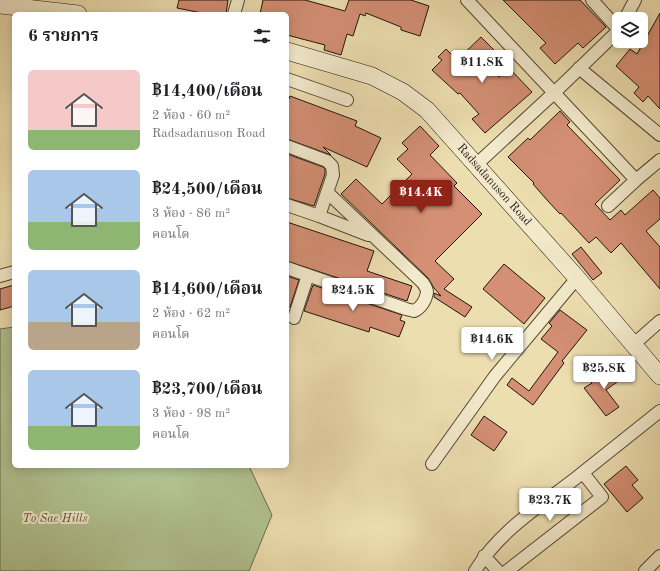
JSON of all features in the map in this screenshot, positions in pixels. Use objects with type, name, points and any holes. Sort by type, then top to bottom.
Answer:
[{"type":"street","points":[[235,12],[238,0]]},
{"type":"street","points":[[467,0],[636,180]]},
{"type":"street","points":[[592,0],[612,22]]},
{"type":"street","points":[[629,12],[636,0]]},
{"type":"street","points":[[0,5],[61,12]]},
{"type":"street","points":[[476,164],[555,92],[612,37]]},
{"type":"street","name":"Radsadanuson Road","points":[[289,52],[372,76],[403,92],[427,110],[577,278],[660,376]]},
{"type":"street","points":[[579,68],[660,135]]},
{"type":"street","points":[[289,80],[347,100]]},
{"type":"street","points":[[289,147],[327,161],[332,166],[333,175],[319,216]]},
{"type":"street","points":[[608,206],[660,160]]},
{"type":"street","points":[[289,269],[406,309],[414,311],[419,309],[427,292],[423,283],[328,193]]},
{"type":"street","points":[[289,206],[373,237]]},
{"type":"street","points":[[0,276],[12,273]]},
{"type":"street","points":[[294,318],[308,275]]},
{"type":"street","points":[[432,464],[495,376],[577,278]]},
{"type":"street","points":[[634,344],[660,321]]},
{"type":"street","points":[[475,571],[484,556],[506,532],[660,411]]},
{"type":"street","points":[[507,571],[602,498],[583,472]]},
{"type":"street","points":[[484,556],[498,571]]},
{"type":"street","points":[[645,571],[660,556]]},
{"type":"green space","name":"To Sae Hills","points":[[12,327],[12,468],[250,468],[272,515],[249,571],[0,571],[0,329]]},
{"type":"building","points":[[179,0],[228,0],[226,12],[197,12],[177,8]]},
{"type":"building","points":[[263,0],[305,0],[345,11],[349,0],[411,0],[429,6],[420,36],[401,30],[401,27],[366,13],[365,16],[360,14],[353,36],[347,34],[341,55],[324,50],[325,45],[289,36],[289,12],[260,12]]},
{"type":"building","points":[[503,0],[580,0],[606,27],[583,48],[578,43],[555,64],[540,48],[546,43]]},
{"type":"building","points":[[660,13],[660,109],[648,96],[643,102],[634,93],[639,87],[616,66],[630,49],[637,54],[640,48],[648,48],[648,34]]},
{"type":"building","points":[[481,37],[497,53],[486,64],[499,77],[509,68],[532,92],[485,133],[472,119],[479,114],[460,93],[458,94],[432,70],[442,60],[438,57],[446,49],[457,60]]},
{"type":"building","points":[[290,96],[357,121],[355,126],[381,138],[367,167],[323,147],[331,155],[289,140]]},
{"type":"building","points":[[560,111],[570,122],[567,125],[620,180],[595,204],[610,220],[621,210],[625,215],[653,190],[660,198],[660,219],[646,231],[660,247],[660,289],[621,243],[611,253],[596,237],[589,243],[561,213],[560,214],[533,184],[534,183],[508,157],[528,138],[530,140]]},
{"type":"building","points":[[420,126],[439,146],[430,155],[457,183],[454,186],[482,214],[435,261],[454,279],[444,289],[472,307],[465,317],[434,297],[434,293],[441,296],[428,278],[341,194],[356,179],[382,204],[412,174],[397,159],[408,149],[402,143]]},
{"type":"building","points":[[289,155],[325,169],[325,174],[314,206],[289,199]]},
{"type":"building","points":[[289,223],[374,251],[367,271],[412,286],[407,301],[289,262]]},
{"type":"building","points":[[581,247],[602,273],[593,280],[572,254]]},
{"type":"building","points":[[504,264],[545,298],[524,324],[483,289]]},
{"type":"building","points":[[289,277],[299,280],[289,307]]},
{"type":"building","points":[[313,285],[402,315],[400,320],[405,322],[399,337],[370,327],[369,332],[304,311]]},
{"type":"building","points":[[12,286],[12,307],[0,310],[0,289]]},
{"type":"building","points":[[560,310],[587,330],[562,361],[564,363],[533,405],[507,385],[512,378],[529,391],[558,352],[541,339],[552,326],[549,323]]},
{"type":"building","points":[[610,365],[621,379],[606,390],[619,407],[606,416],[584,388],[592,383],[590,381]]},
{"type":"building","points":[[484,416],[507,432],[494,451],[471,435]]},
{"type":"building","points":[[626,466],[638,480],[632,485],[643,498],[627,512],[604,484]]}]
